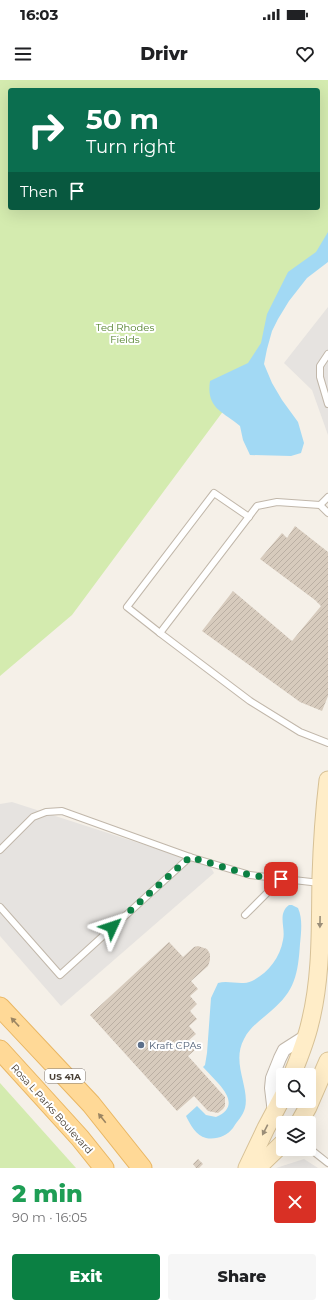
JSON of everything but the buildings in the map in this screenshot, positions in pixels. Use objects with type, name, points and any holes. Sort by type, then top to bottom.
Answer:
[{"type":"main road","name":"US 41A","points":[[0,1007],[91,1104],[142,1168]]},
{"type":"main road","name":"Rosa L Parks Boulevard","points":[[0,1050],[80,1138],[104,1168]]},
{"type":"street","points":[[295,1068],[310,1023],[316,987],[324,883],[323,827],[328,780]]},
{"type":"street","points":[[274,1113],[271,1083],[280,1058],[284,1050],[306,1036]]},
{"type":"street","points":[[303,1116],[328,1061]]},
{"type":"street","points":[[247,1168],[277,1108]]},
{"type":"street","points":[[257,1168],[276,1150]]},
{"type":"lane","points":[[328,354],[320,366],[320,377],[328,404]]},
{"type":"lane","points":[[249,517],[214,493],[127,607],[250,701],[300,732],[328,743]]},
{"type":"lane","points":[[320,505],[328,497]]},
{"type":"lane","points":[[160,633],[257,506],[277,502],[320,505],[328,513]]},
{"type":"lane","points":[[0,850],[33,817],[46,812],[62,811],[190,857],[250,875],[324,883]]},
{"type":"lane","points":[[0,907],[60,975],[190,857]]},
{"type":"lane","points":[[245,915],[281,879]]},
{"type":"lane","points":[[316,1154],[328,1163]]},
{"type":"green space","name":"Ted Rhodes Fields","points":[[0,80],[328,80],[328,245],[290,285],[250,375],[72,615],[0,676]]},
{"type":"green space","points":[[0,1083],[76,1168],[0,1168]]},
{"type":"shaded area","points":[[328,307],[328,435],[312,390],[284,363]]},
{"type":"shaded area","points":[[12,802],[210,866],[214,873],[61,1006],[0,936],[0,804]]},
{"type":"shaded area","points":[[304,1159],[318,1168],[276,1168]]},
{"type":"water","points":[[328,232],[328,262],[307,278],[289,301],[272,331],[264,364],[272,383],[298,422],[304,443],[301,453],[291,456],[250,455],[243,440],[240,426],[217,408],[213,403],[209,390],[210,381],[248,363],[261,343],[267,314],[288,272],[316,252]]},
{"type":"water","points":[[289,905],[298,908],[301,921],[298,964],[294,981],[279,1004],[249,1031],[244,1039],[239,1057],[246,1100],[243,1114],[231,1131],[224,1135],[217,1138],[202,1137],[189,1123],[186,1116],[197,1106],[206,1115],[216,1117],[225,1112],[228,1106],[228,1099],[225,1092],[203,1067],[205,1065],[207,1053],[211,998],[218,983],[244,983],[252,981],[268,969],[276,959],[281,947],[284,935],[283,913]]},
{"type":"place","name":"Kraft CPAs","points":[[141,1045]]},
{"type":"route","points":[[112,927],[190,857],[250,875],[281,879]]}]
